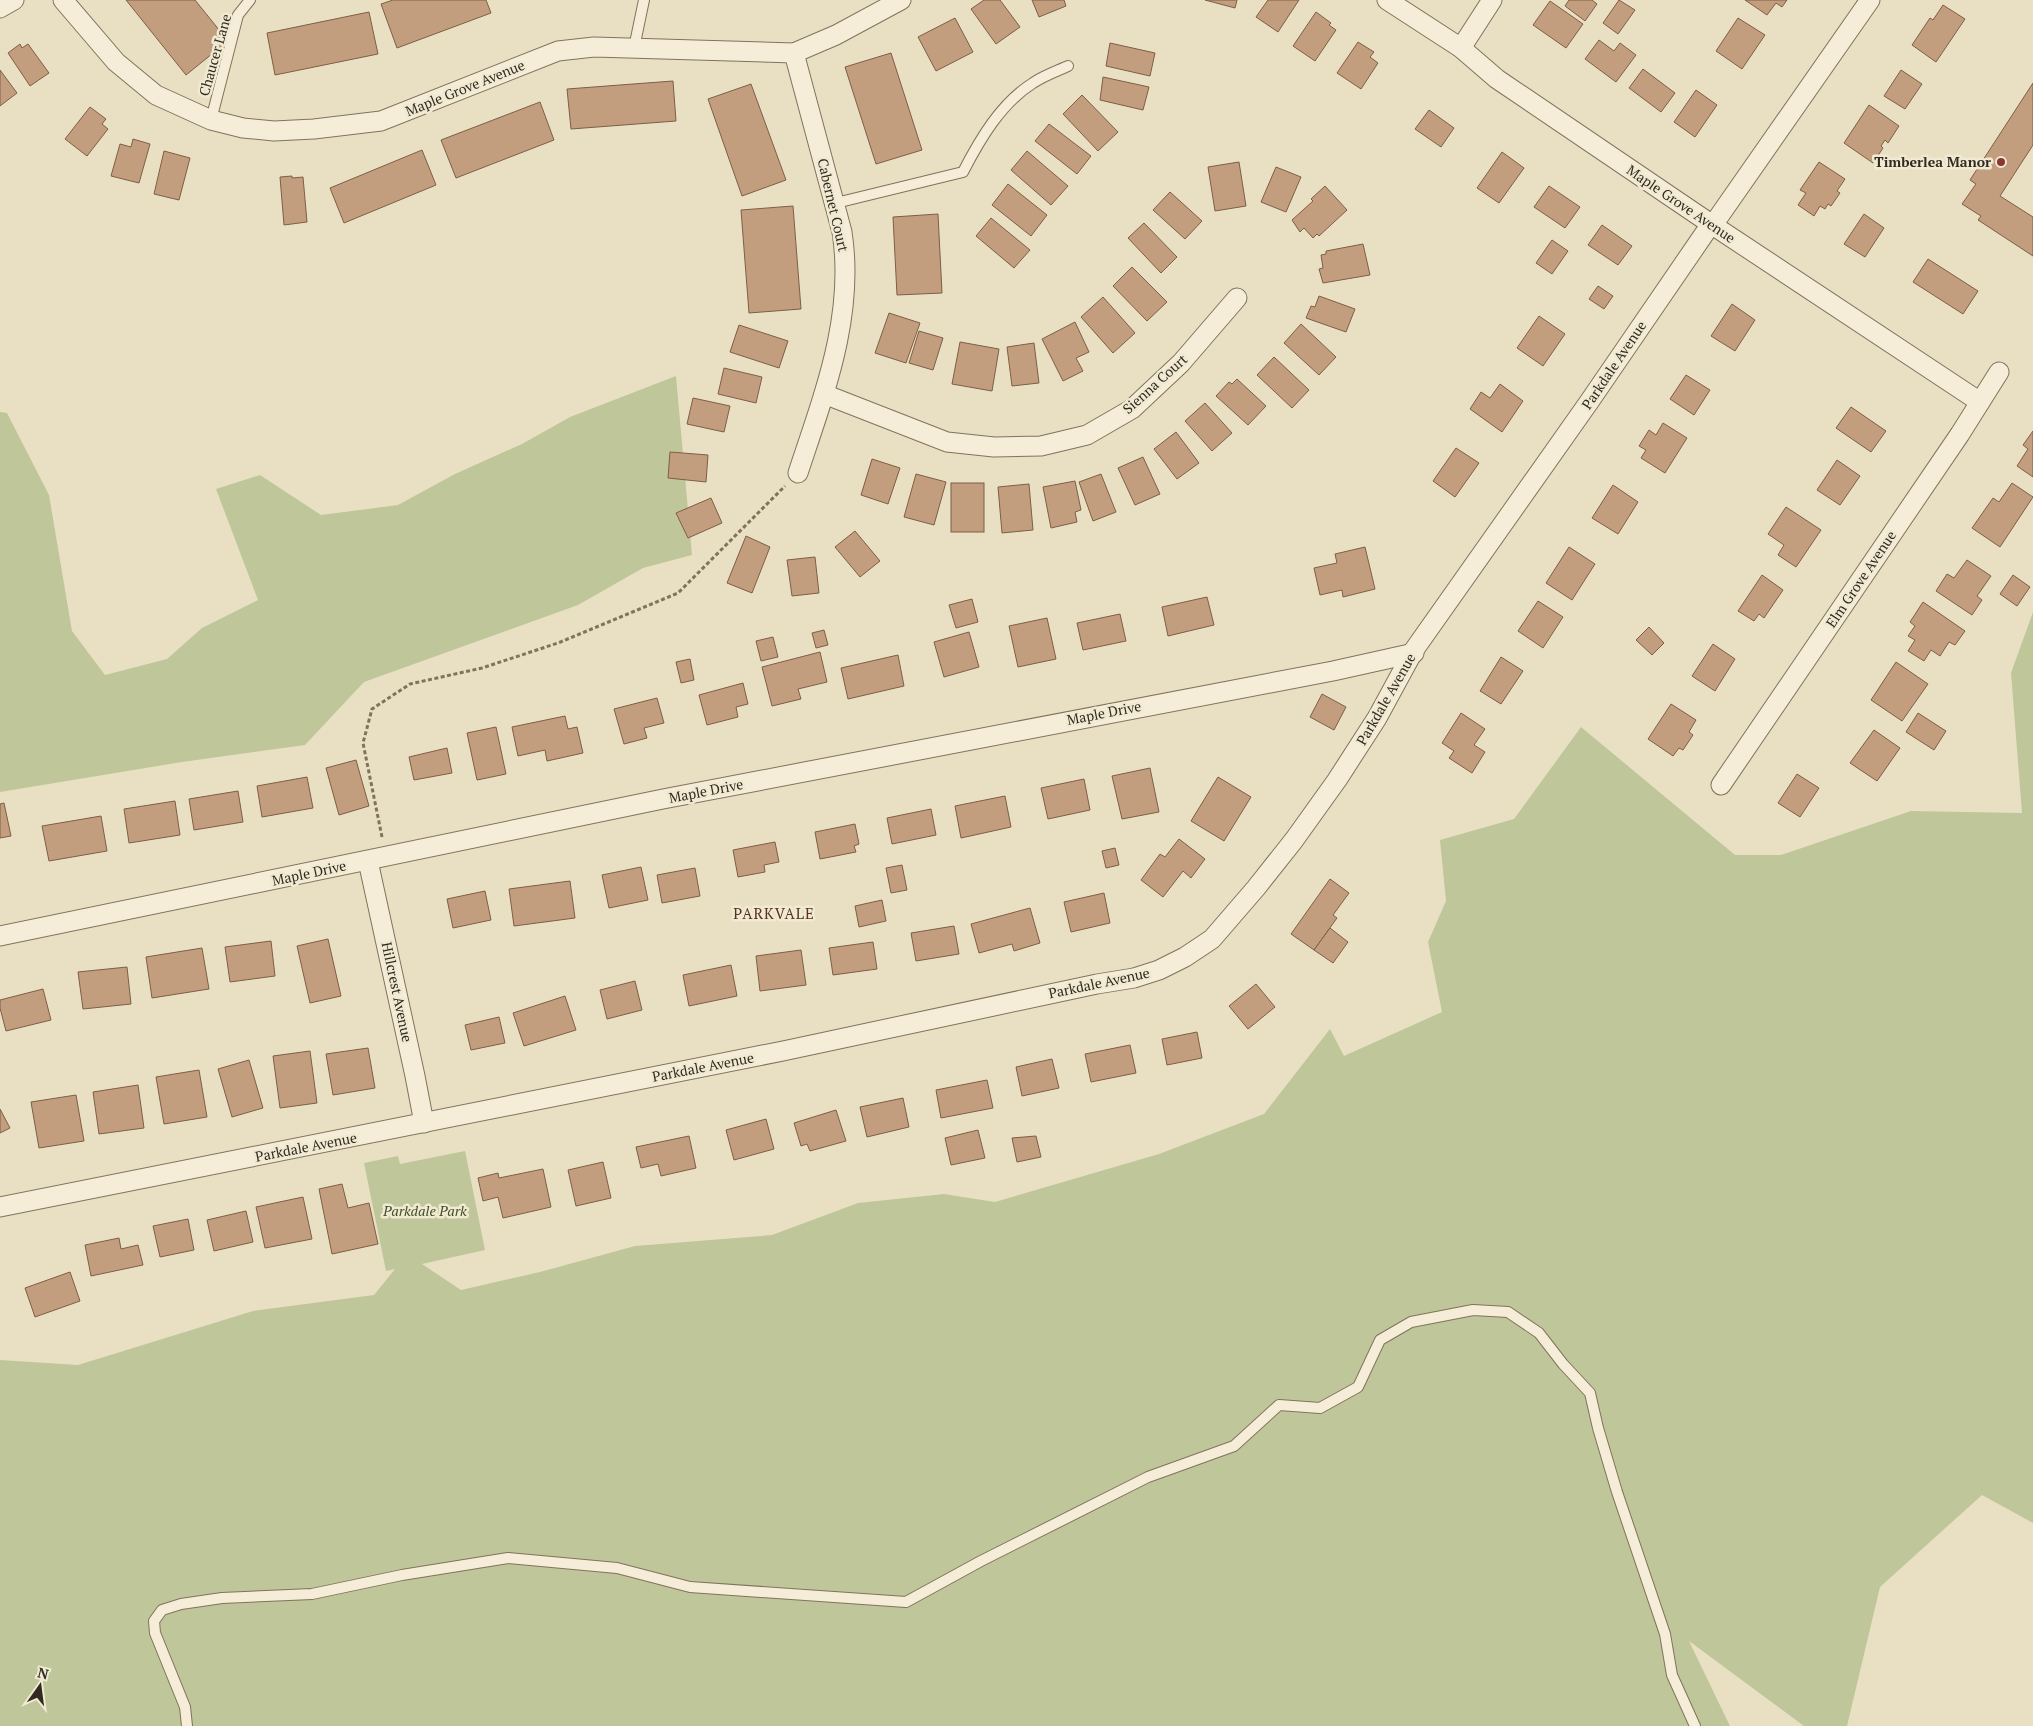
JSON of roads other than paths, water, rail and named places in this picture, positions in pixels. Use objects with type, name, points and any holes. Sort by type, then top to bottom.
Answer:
[{"type":"street","points":[[0,8],[14,0]]},
{"type":"street","name":"Maple Grove Avenue","points":[[64,0],[116,62],[156,95],[211,120],[243,128],[274,131],[314,129],[381,121],[558,51],[594,46],[794,53],[836,35],[901,0]]},
{"type":"street","name":"Maple Grove Avenue","points":[[1387,0],[1461,48],[1497,79],[1711,224],[1980,402]]},
{"type":"street","points":[[1461,48],[1492,0]]},
{"type":"street","name":"Parkdale Avenue","points":[[0,1207],[783,1051],[1097,984],[1134,978],[1159,970],[1185,957],[1212,938],[1256,888],[1337,780],[1377,718],[1414,653],[1711,224],[1715,222],[1772,142],[1870,0]]},
{"type":"street","name":"Cabernet Court","points":[[794,53],[842,232],[846,259],[845,301],[832,370],[798,473]]},
{"type":"street","name":"Sienna Court","points":[[824,394],[947,442],[994,447],[1041,446],[1087,436],[1132,409],[1181,364],[1237,298]]},
{"type":"street","name":"Elm Grove Avenue","points":[[1720,785],[1960,434],[1999,372]]},
{"type":"street","name":"Maple Drive","points":[[0,936],[663,799],[1232,688],[1333,671],[1414,653]]},
{"type":"street","name":"Hillcrest Avenue","points":[[368,860],[424,1123]]},
{"type":"lane","name":"Chaucer Lane","points":[[211,120],[238,15],[250,0]]},
{"type":"lane","points":[[634,48],[644,0]]},
{"type":"lane","points":[[833,197],[840,202],[963,172],[979,143],[1004,108],[1032,83],[1068,66]]},
{"type":"lane","points":[[187,1726],[185,1707],[155,1633],[154,1621],[162,1610],[181,1604],[222,1598],[312,1594],[402,1575],[508,1558],[618,1568],[690,1587],[906,1602],[981,1561],[1148,1477],[1234,1446],[1279,1405],[1320,1408],[1358,1386],[1380,1340],[1410,1322],[1472,1310],[1508,1312],[1539,1333],[1563,1364],[1590,1393],[1617,1492],[1665,1634],[1672,1675],[1695,1726]]},
{"type":"place","name":"Timberlea Manor","points":[[2001,162]]},
{"type":"district","name":"PARKVALE","points":[[774,914]]},
{"type":"park label","name":"Parkdale Park","points":[[425,1211]]}]
